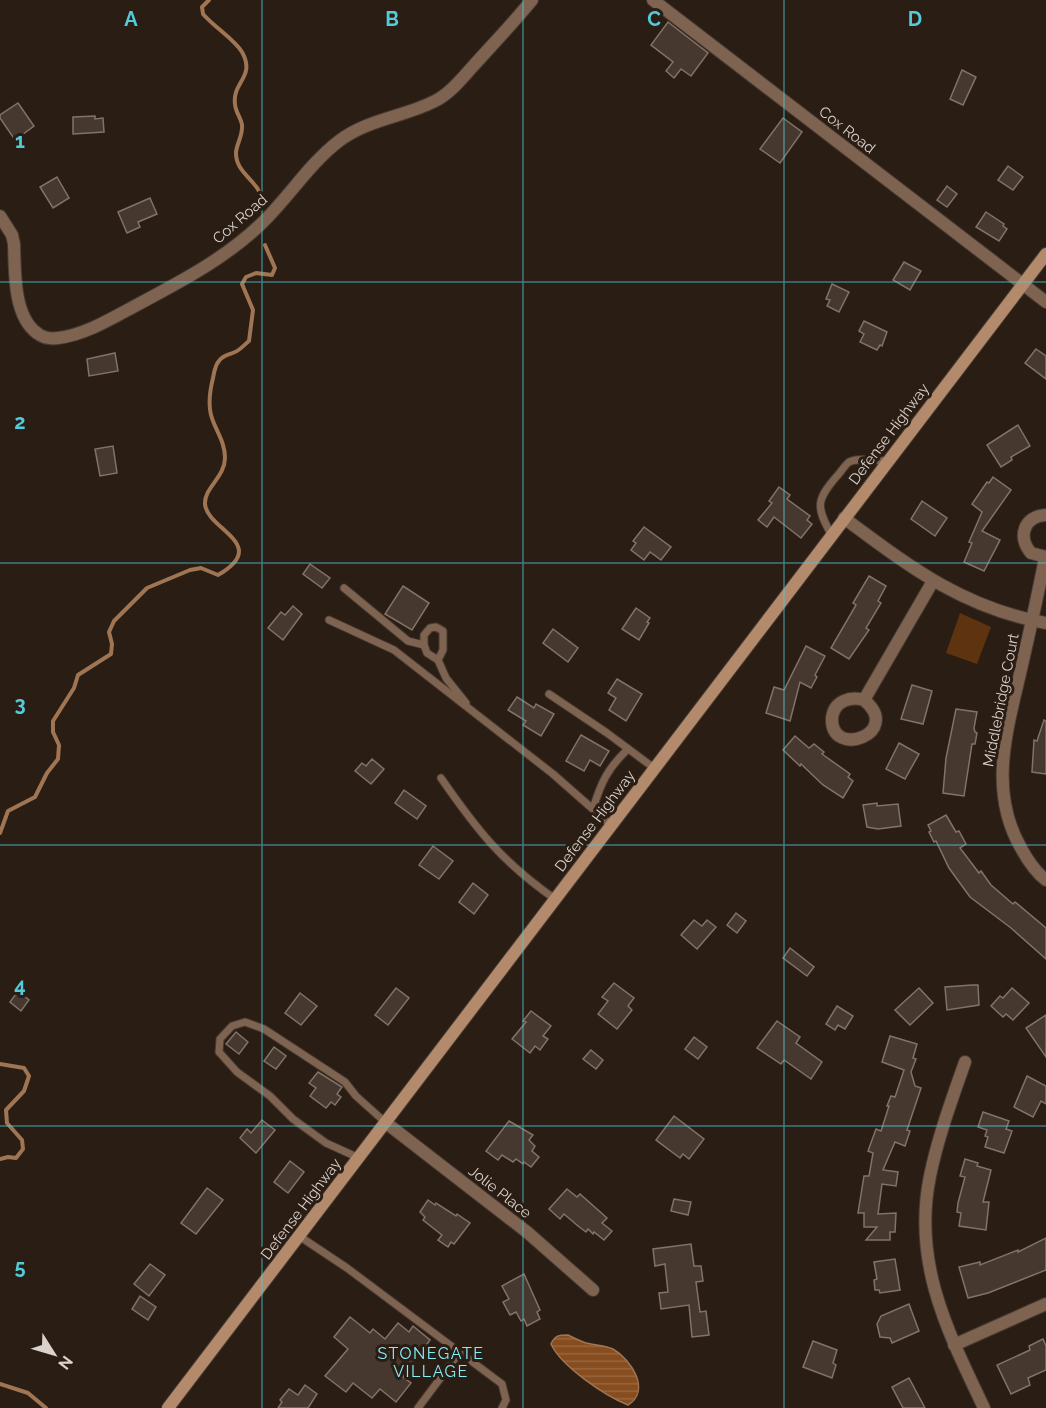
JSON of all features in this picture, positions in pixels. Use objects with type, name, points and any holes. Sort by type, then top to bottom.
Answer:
[{"type":"main road","name":"Defense Highway","points":[[168,1408],[1046,254]]},
{"type":"street","name":"Cox Road","points":[[0,216],[12,235],[19,305],[28,325],[38,334],[48,338],[63,338],[82,332],[114,318],[195,274],[236,245],[261,224],[325,153],[339,141],[370,123],[423,106],[445,95],[510,27],[532,0]]},
{"type":"street","name":"Cox Road","points":[[654,0],[1046,302]]},
{"type":"street","points":[[1045,557],[1031,553],[1023,540],[1023,533],[1032,518],[1046,515]]},
{"type":"street","points":[[844,518],[933,581],[994,610],[1046,623]]},
{"type":"street","name":"Middlebridge Court","points":[[1045,557],[1005,742],[1001,785],[1005,812],[1014,836],[1027,858],[1046,880]]},
{"type":"street","points":[[864,700],[933,581]]},
{"type":"street","points":[[965,1062],[937,1148],[930,1178],[926,1205],[928,1260],[936,1300],[954,1345],[984,1408]]},
{"type":"street","name":"Jolie Place","points":[[385,1122],[518,1225],[593,1290]]},
{"type":"street","points":[[954,1345],[1046,1304]]},
{"type":"lane","points":[[831,534],[819,506],[822,492],[849,462],[887,461]]},
{"type":"lane","points":[[344,588],[408,641],[424,645]]},
{"type":"lane","points":[[329,620],[394,650],[553,774],[611,825]]},
{"type":"lane","points":[[438,660],[443,650],[443,631],[436,627],[429,628],[424,635],[427,653],[438,660],[446,678],[471,710]]},
{"type":"lane","points":[[549,694],[654,768]]},
{"type":"lane","points":[[593,809],[605,776],[628,749]]},
{"type":"lane","points":[[441,778],[493,849],[511,867],[555,899]]},
{"type":"lane","points":[[359,1158],[326,1143],[293,1119],[270,1096],[237,1072],[219,1052],[220,1039],[232,1026],[245,1022],[264,1029],[345,1082],[356,1096],[385,1122]]},
{"type":"lane","points":[[299,1236],[347,1268],[502,1384],[506,1400],[502,1408]]},
{"type":"lane","points":[[418,1408],[460,1352]]},
{"type":"shaded area","points":[[960,613],[991,627],[977,664],[946,653]]},
{"type":"shaded area","points":[[568,1335],[586,1343],[613,1349],[627,1360],[638,1384],[635,1399],[628,1405],[618,1401],[596,1388],[564,1362],[551,1344],[558,1336]]},
{"type":"building","points":[[668,22],[708,53],[691,76],[681,69],[674,78],[666,71],[673,62],[651,45]]},
{"type":"building","points":[[962,70],[976,77],[963,105],[950,99]]},
{"type":"building","points":[[18,103],[34,126],[15,140],[0,115]]},
{"type":"building","points":[[95,116],[95,119],[103,118],[104,132],[73,134],[73,117]]},
{"type":"building","points":[[783,118],[802,132],[780,163],[760,149]]},
{"type":"building","points":[[1008,166],[1023,177],[1013,190],[998,180]]},
{"type":"building","points":[[57,177],[69,198],[53,208],[40,187]]},
{"type":"building","points":[[947,186],[957,194],[947,207],[937,200]]},
{"type":"building","points":[[150,198],[157,214],[138,222],[140,227],[127,233],[118,212]]},
{"type":"building","points":[[986,212],[1004,224],[1003,226],[1007,229],[999,241],[976,227]]},
{"type":"building","points":[[904,262],[921,271],[910,290],[893,280]]},
{"type":"building","points":[[832,284],[849,292],[839,312],[827,306],[830,300],[826,299]]},
{"type":"building","points":[[864,321],[887,332],[882,346],[880,345],[877,350],[860,342],[864,334],[859,331]]},
{"type":"building","points":[[1036,349],[1046,356],[1046,379],[1025,363]]},
{"type":"building","points":[[115,353],[118,371],[89,376],[87,359]]},
{"type":"building","points":[[1018,425],[1030,446],[1011,457],[1012,460],[1001,467],[987,445]]},
{"type":"building","points":[[113,446],[117,473],[100,476],[95,449]]},
{"type":"building","points":[[993,477],[1011,490],[982,531],[1000,540],[984,571],[964,562],[972,543],[969,542],[982,512],[972,504]]},
{"type":"building","points":[[779,487],[790,495],[787,499],[810,516],[807,520],[812,524],[801,538],[774,517],[767,527],[758,520],[772,503],[769,501]]},
{"type":"building","points":[[922,501],[947,518],[935,536],[911,519]]},
{"type":"building","points":[[644,527],[671,547],[661,560],[650,552],[644,560],[631,550],[636,543],[633,541]]},
{"type":"building","points":[[310,564],[330,578],[322,588],[303,574]]},
{"type":"building","points":[[869,576],[886,586],[878,601],[881,603],[866,628],[869,630],[849,659],[831,648],[856,605],[853,603]]},
{"type":"building","points":[[403,586],[429,603],[412,630],[385,614]]},
{"type":"building","points":[[293,606],[302,614],[283,640],[268,628],[281,612],[285,615]]},
{"type":"building","points":[[636,608],[650,618],[639,640],[622,629]]},
{"type":"building","points":[[553,629],[578,648],[568,662],[543,643]]},
{"type":"building","points":[[806,646],[825,656],[811,688],[800,682],[790,721],[766,713],[774,687],[784,690]]},
{"type":"building","points":[[617,679],[642,694],[626,721],[609,710],[616,698],[608,693]]},
{"type":"building","points":[[912,685],[932,691],[923,724],[901,719]]},
{"type":"building","points":[[517,697],[534,708],[536,704],[554,714],[541,736],[523,725],[526,721],[508,710]]},
{"type":"building","points":[[956,709],[977,712],[974,728],[977,733],[975,744],[972,744],[964,796],[943,793],[946,758]]},
{"type":"building","points":[[1044,720],[1046,721],[1046,774],[1032,772],[1034,740],[1037,741]]},
{"type":"building","points":[[581,735],[609,751],[600,766],[590,760],[584,771],[566,761]]},
{"type":"building","points":[[795,736],[809,748],[814,744],[824,752],[822,754],[850,774],[848,777],[853,781],[843,798],[823,785],[783,750]]},
{"type":"building","points":[[899,743],[919,754],[905,779],[886,769]]},
{"type":"building","points":[[372,759],[384,769],[371,784],[355,771],[362,763],[366,766]]},
{"type":"building","points":[[404,790],[426,806],[417,819],[395,803]]},
{"type":"building","points":[[877,803],[877,806],[898,804],[901,826],[878,829],[867,827],[863,805]]},
{"type":"building","points":[[946,815],[966,844],[960,848],[979,873],[981,871],[991,885],[1046,928],[1046,959],[1011,928],[970,897],[949,868],[929,832],[931,831],[928,825]]},
{"type":"building","points":[[433,846],[453,861],[439,879],[419,865]]},
{"type":"building","points":[[473,883],[488,895],[474,914],[459,902]]},
{"type":"building","points":[[736,913],[746,921],[737,933],[727,925]]},
{"type":"building","points":[[694,920],[702,926],[707,920],[716,927],[697,949],[681,935]]},
{"type":"building","points":[[790,948],[814,967],[807,976],[783,958]]},
{"type":"building","points":[[614,983],[634,998],[628,1006],[632,1010],[617,1029],[598,1014],[608,1001],[602,997]]},
{"type":"building","points":[[978,985],[979,1005],[947,1010],[945,987]]},
{"type":"building","points":[[396,988],[409,998],[388,1025],[375,1015]]},
{"type":"building","points":[[919,988],[933,1003],[910,1025],[895,1010]]},
{"type":"building","points":[[1012,988],[1029,1003],[1013,1020],[1006,1014],[1003,1017],[991,1006]]},
{"type":"building","points":[[18,991],[29,1000],[21,1011],[10,1002]]},
{"type":"building","points":[[300,993],[317,1006],[301,1025],[285,1013]]},
{"type":"building","points":[[837,1006],[853,1016],[845,1029],[838,1025],[835,1030],[826,1024]]},
{"type":"building","points":[[531,1011],[551,1026],[543,1036],[548,1039],[540,1050],[535,1046],[530,1053],[512,1039],[526,1022],[523,1021]]},
{"type":"building","points":[[1046,1015],[1046,1057],[1026,1028]]},
{"type":"building","points":[[777,1021],[800,1037],[796,1043],[822,1062],[811,1079],[784,1060],[781,1064],[757,1048]]},
{"type":"building","points":[[236,1032],[248,1042],[239,1054],[226,1044]]},
{"type":"building","points":[[890,1036],[917,1044],[913,1058],[916,1059],[911,1072],[915,1086],[921,1088],[907,1130],[910,1131],[905,1146],[895,1142],[883,1170],[898,1172],[896,1186],[882,1184],[878,1214],[896,1213],[895,1232],[890,1232],[890,1240],[866,1240],[877,1227],[864,1227],[864,1213],[858,1213],[864,1176],[869,1176],[873,1153],[868,1151],[876,1129],[881,1131],[889,1106],[887,1106],[891,1096],[895,1097],[904,1070],[882,1062]]},
{"type":"building","points":[[694,1037],[707,1047],[698,1059],[685,1049]]},
{"type":"building","points":[[274,1047],[286,1056],[276,1069],[264,1061]]},
{"type":"building","points":[[591,1050],[603,1060],[596,1069],[583,1059]]},
{"type":"building","points":[[318,1072],[342,1087],[337,1094],[341,1097],[335,1105],[331,1102],[326,1108],[310,1096],[316,1088],[309,1083]]},
{"type":"building","points":[[1027,1076],[1046,1086],[1046,1104],[1041,1101],[1033,1117],[1014,1107]]},
{"type":"building","points":[[983,1112],[1009,1121],[1006,1129],[1012,1131],[1004,1153],[985,1147],[988,1137],[985,1136],[987,1130],[978,1127]]},
{"type":"building","points":[[674,1116],[704,1139],[689,1159],[683,1154],[680,1158],[656,1140]]},
{"type":"building","points":[[262,1120],[275,1130],[256,1153],[240,1138],[247,1129],[251,1133]]},
{"type":"building","points":[[509,1121],[533,1135],[529,1140],[535,1146],[532,1151],[539,1157],[531,1167],[516,1159],[513,1162],[502,1155],[498,1160],[486,1151]]},
{"type":"building","points":[[965,1159],[991,1170],[983,1202],[989,1202],[986,1230],[959,1226],[961,1213],[957,1212],[958,1203],[965,1177],[960,1176]]},
{"type":"building","points":[[290,1161],[304,1172],[288,1193],[274,1182]]},
{"type":"building","points":[[207,1188],[223,1200],[196,1234],[181,1223]]},
{"type":"building","points":[[567,1189],[577,1197],[580,1194],[607,1218],[602,1223],[612,1231],[604,1240],[588,1229],[586,1232],[564,1214],[560,1219],[549,1209]]},
{"type":"building","points":[[674,1199],[691,1202],[688,1215],[671,1211]]},
{"type":"building","points":[[428,1200],[470,1223],[454,1244],[451,1242],[448,1247],[438,1240],[442,1235],[423,1220],[425,1217],[420,1212]]},
{"type":"building","points":[[1046,1238],[1046,1270],[988,1293],[968,1298],[959,1267],[980,1262],[980,1265],[1018,1250],[1018,1252]]},
{"type":"building","points":[[691,1244],[694,1266],[701,1266],[703,1281],[696,1282],[700,1312],[706,1311],[709,1335],[692,1337],[689,1305],[661,1309],[659,1293],[668,1292],[665,1264],[655,1266],[653,1249]]},
{"type":"building","points":[[895,1259],[900,1290],[880,1293],[879,1290],[875,1290],[874,1280],[877,1279],[874,1262]]},
{"type":"building","points":[[150,1264],[165,1275],[149,1296],[134,1284]]},
{"type":"building","points":[[524,1274],[540,1310],[537,1312],[540,1319],[527,1326],[524,1319],[521,1321],[516,1312],[510,1315],[503,1302],[509,1299],[502,1286]]},
{"type":"building","points":[[140,1296],[156,1307],[148,1320],[132,1309]]},
{"type":"building","points":[[909,1304],[919,1331],[892,1343],[890,1338],[880,1337],[877,1324],[881,1316]]},
{"type":"building","points":[[350,1317],[370,1333],[373,1329],[385,1339],[398,1323],[409,1332],[413,1326],[430,1340],[403,1377],[411,1383],[396,1402],[380,1389],[372,1398],[353,1383],[346,1392],[325,1376],[348,1349],[334,1337]]},
{"type":"building","points":[[1043,1339],[1046,1346],[1046,1370],[1028,1378],[1030,1385],[1011,1394],[997,1365],[1030,1350],[1029,1346]]},
{"type":"building","points":[[813,1341],[837,1350],[832,1378],[803,1367]]},
{"type":"building","points":[[909,1378],[925,1408],[903,1408],[892,1387]]},
{"type":"building","points":[[305,1385],[317,1394],[308,1408],[278,1408],[282,1402],[280,1400],[289,1389],[298,1395]]},
{"type":"waterway","points":[[209,0],[202,7],[203,14],[238,47],[246,61],[245,74],[235,96],[235,107],[242,125],[236,152],[239,166],[260,192],[262,199]]},
{"type":"waterway","points":[[0,833],[8,811],[35,797],[47,773],[58,759],[59,745],[53,732],[53,721],[74,688],[78,675],[111,654],[112,644],[109,632],[114,621],[147,588],[190,570],[201,568],[218,575],[233,564],[239,554],[238,546],[215,522],[205,504],[208,493],[222,471],[225,458],[223,446],[211,415],[210,397],[214,371],[222,357],[237,351],[249,341],[253,310],[242,284],[246,277],[256,273],[272,275],[275,268],[265,245]]},
{"type":"waterway","points":[[0,1064],[24,1068],[29,1076],[24,1091],[6,1110],[7,1123],[22,1140],[23,1149],[16,1158],[0,1159]]},
{"type":"waterway","points":[[0,1384],[28,1393],[46,1408]]},
{"type":"district","name":"STONEGATE VILLAGE","points":[[431,1362]]}]
